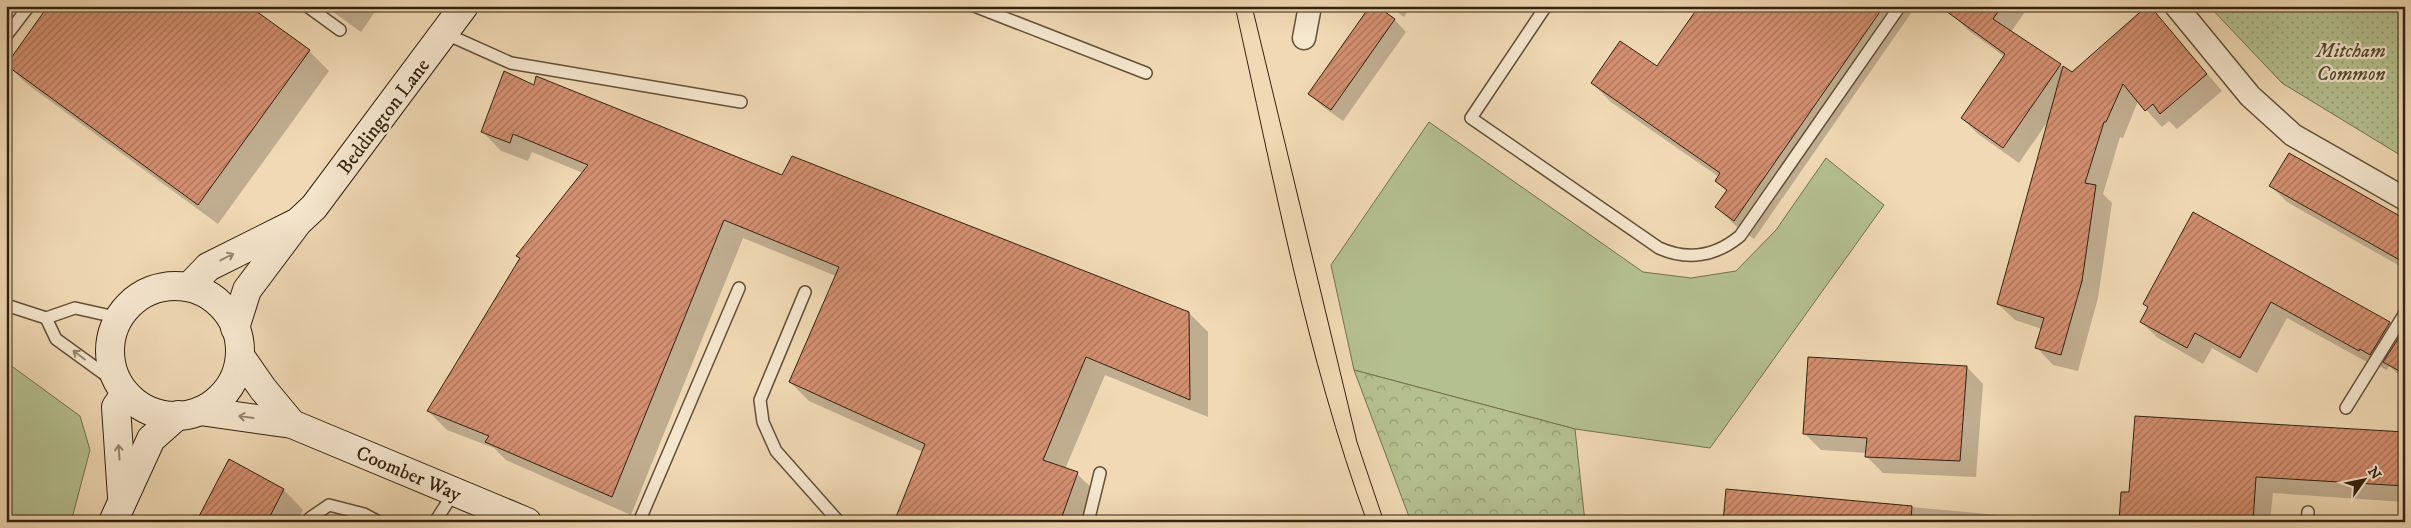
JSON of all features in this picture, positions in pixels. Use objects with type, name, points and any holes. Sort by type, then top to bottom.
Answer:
[{"type":"main road","name":"Beddington Lane","points":[[235,328],[247,290],[298,222],[314,207],[464,6]]},
{"type":"main road","name":"Beddington Lane","points":[[189,287],[208,267],[298,222]]},
{"type":"main road","name":"Beddington Lane","points":[[160,287],[189,287],[216,299],[231,318],[235,328],[240,356],[237,370],[224,394],[189,413],[151,440],[118,511],[116,407],[121,389],[109,356],[113,327],[129,304],[148,291],[160,287]]},
{"type":"main road","name":"Coomber Way","points":[[240,356],[263,389],[292,424]]},
{"type":"main road","points":[[121,389],[143,408],[171,416],[189,413]]},
{"type":"main road","name":"Coomber Way","points":[[189,413],[292,424],[527,522]]},
{"type":"street","points":[[1304,38],[1310,6]]},
{"type":"street","points":[[2176,6],[2250,96],[2293,134],[2405,199]]},
{"type":"lane","points":[[6,36],[29,6]]},
{"type":"lane","points":[[307,6],[340,30]]},
{"type":"lane","points":[[974,6],[1146,73]]},
{"type":"lane","points":[[1546,6],[1471,118],[1659,248],[1686,256],[1702,255],[1715,251],[1728,246],[1740,236],[1900,6]]},
{"type":"lane","points":[[444,33],[511,63],[741,102]]},
{"type":"lane","points":[[639,522],[739,288]]},
{"type":"lane","points":[[805,292],[760,400],[762,415],[776,452],[839,522]]},
{"type":"lane","points":[[6,305],[46,318],[74,308],[120,318]]},
{"type":"lane","points":[[2346,408],[2405,312]]},
{"type":"lane","points":[[46,318],[56,340],[121,389]]},
{"type":"lane","points":[[1088,522],[1100,473]]},
{"type":"lane","points":[[435,522],[454,492]]},
{"type":"lane","points":[[308,522],[310,518],[329,505],[364,514],[378,522]]},
{"type":"green space","name":"Mitcham Common","points":[[2209,6],[2405,6],[2405,158],[2282,83]]},
{"type":"green space","points":[[1429,122],[1643,272],[1691,278],[1736,271],[1776,230],[1826,158],[1884,205],[1710,448],[1575,429],[1354,370],[1331,265]]},
{"type":"green space","points":[[6,362],[80,416],[90,450],[71,522],[6,522]]},
{"type":"green space","points":[[1354,370],[1575,429],[1585,522],[1411,522]]},
{"type":"building","points":[[48,6],[249,6],[310,50],[198,205],[6,65]]},
{"type":"building","points":[[1370,6],[1377,6],[1395,19],[1331,110],[1308,94]]},
{"type":"building","points":[[1699,6],[1884,6],[1734,221],[1715,207],[1727,190],[1715,181],[1720,173],[1591,83],[1620,41],[1657,66]]},
{"type":"building","points":[[1939,6],[2002,6],[1993,19],[2061,64],[2003,148],[1961,118],[2005,54]]},
{"type":"building","points":[[2147,6],[2150,6],[2207,74],[2160,114],[2153,104],[2145,111],[2123,84],[2106,122],[2104,122],[2085,183],[2096,185],[2082,281],[2061,355],[2035,348],[2044,318],[1997,304],[2063,66],[2072,72]]},
{"type":"building","points":[[504,71],[534,85],[536,76],[782,175],[792,156],[1189,312],[1190,400],[1086,357],[1043,460],[1078,472],[1060,522],[894,522],[925,444],[789,382],[839,267],[724,220],[612,497],[485,442],[489,436],[427,411],[520,258],[516,256],[588,165],[513,134],[510,143],[481,132]]},
{"type":"building","points":[[2289,153],[2405,219],[2405,263],[2269,186]]},
{"type":"building","points":[[2193,212],[2390,322],[2370,355],[2360,349],[2359,351],[2271,302],[2240,358],[2195,333],[2187,348],[2140,322],[2148,307],[2143,304]]},
{"type":"building","points":[[2405,330],[2405,374],[2383,362]]},
{"type":"building","points":[[1808,357],[1967,366],[1960,461],[1865,457],[1867,438],[1803,434]]},
{"type":"building","points":[[2135,416],[2405,432],[2405,486],[2256,477],[2253,522],[2119,522],[2121,492],[2129,492]]},
{"type":"building","points":[[229,459],[284,489],[267,522],[196,522]]},
{"type":"building","points":[[1726,489],[1912,506],[1911,522],[1723,522]]},
{"type":"tram line","points":[[1235,6],[1309,331],[1345,459],[1367,522]]},
{"type":"tram line","points":[[1252,6],[1357,442],[1384,522]]}]
